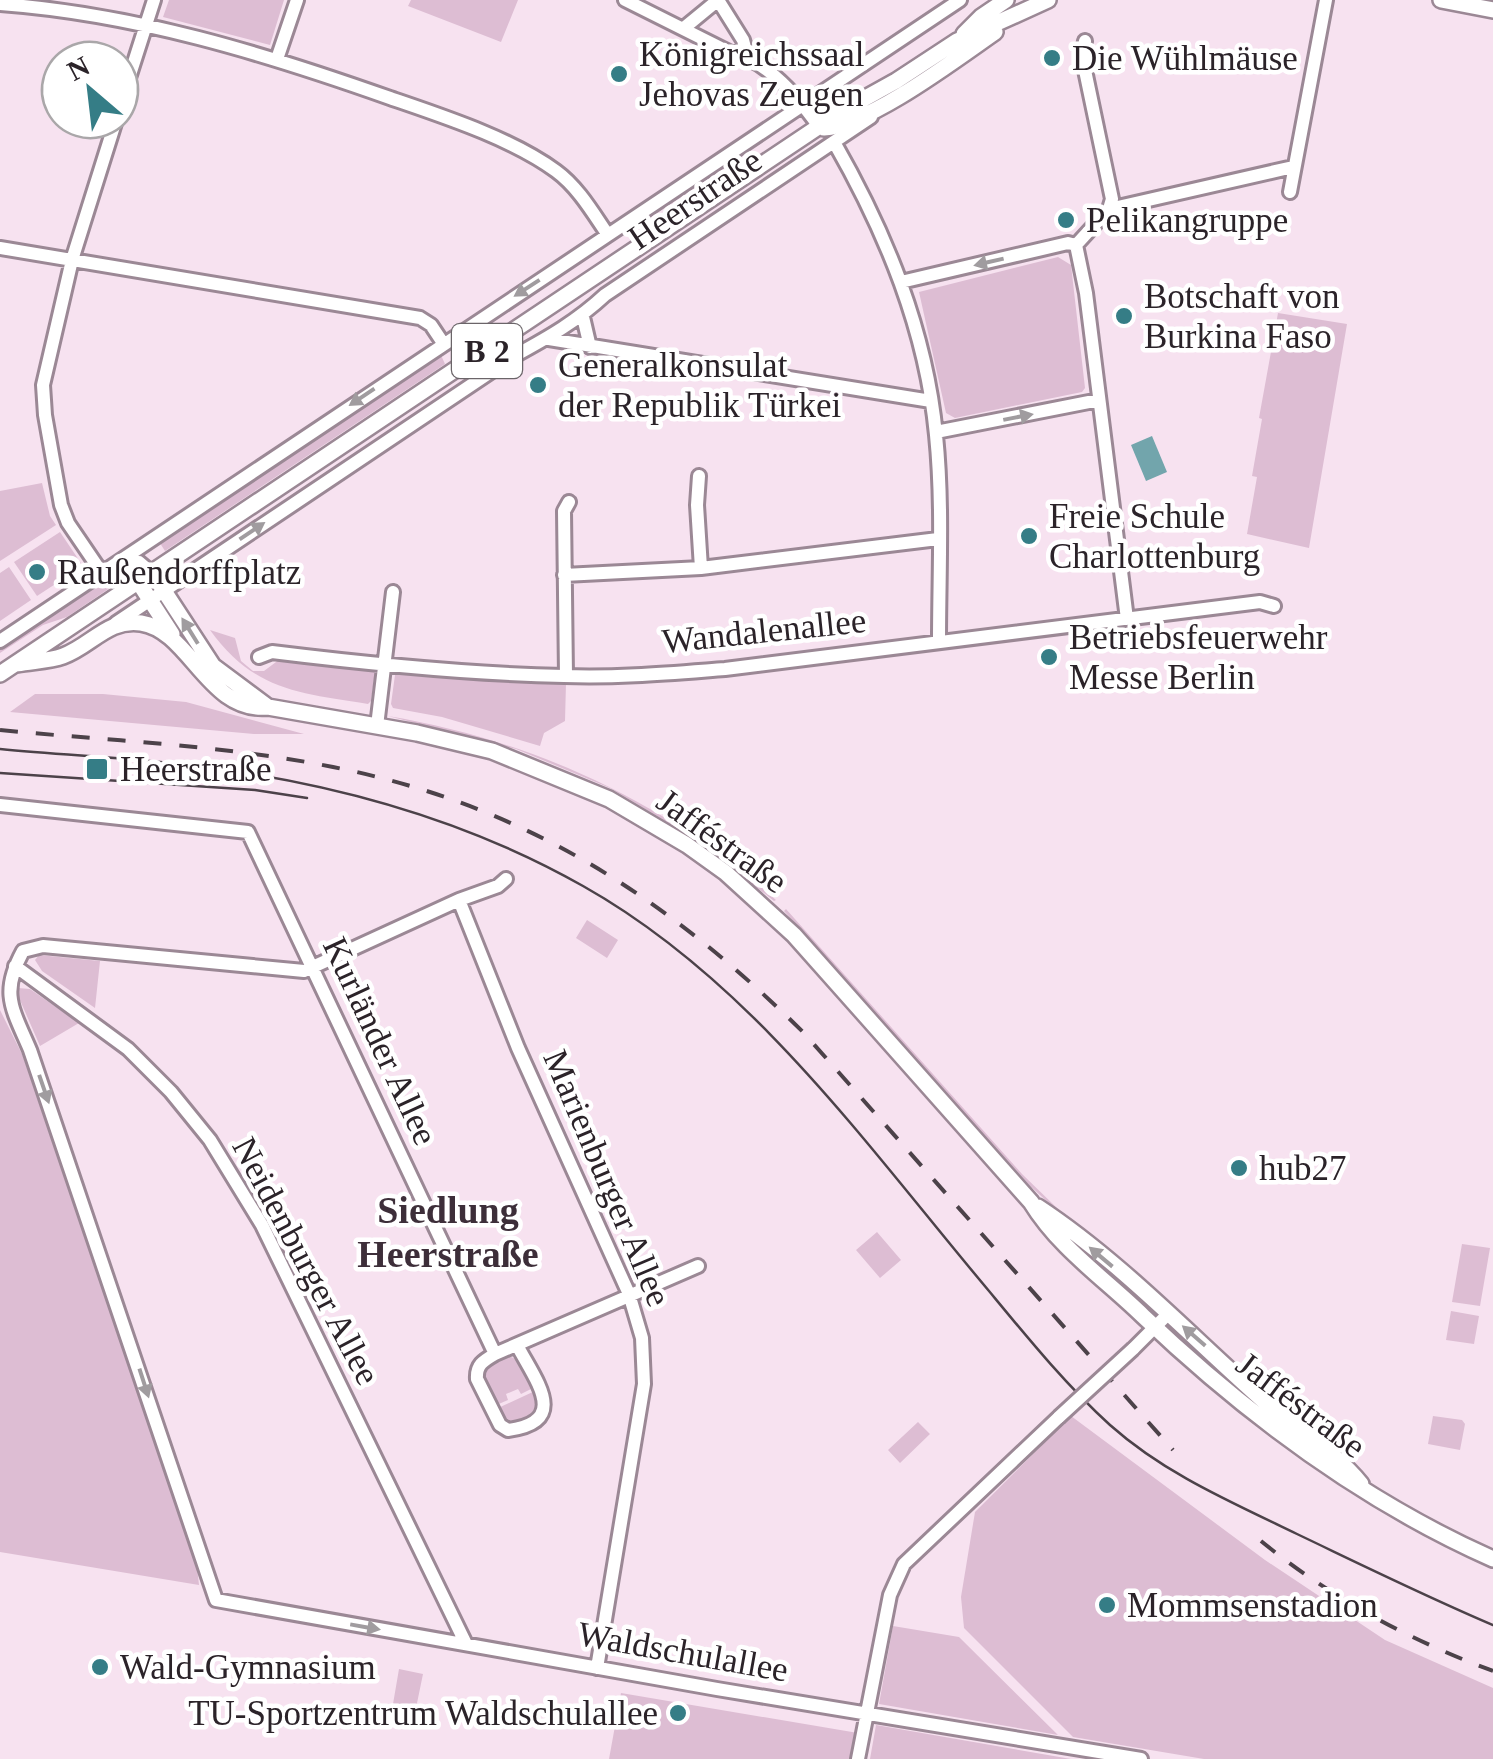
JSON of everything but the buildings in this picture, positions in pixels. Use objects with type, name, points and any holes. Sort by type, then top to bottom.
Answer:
[{"type":"main road","name":"Heerstraße","points":[[958,41],[981,17],[1006,0]]},
{"type":"main road","name":"Heerstraße","points":[[0,674],[842,111],[958,41],[1048,0]]},
{"type":"main road","points":[[1441,0],[1493,10]]},
{"type":"main road","name":"Heerstraße","points":[[820,128],[849,122],[900,96],[1023,12]]},
{"type":"main road","name":"Jafféstraße","points":[[146,578],[214,666],[268,707]]},
{"type":"main road","name":"Jafféstraße","points":[[157,595],[182,650]]},
{"type":"main road","name":"Jafféstraße","points":[[110,627],[147,624],[160,630],[218,688],[255,708],[268,707],[462,743],[566,779],[634,812],[708,860],[794,934],[1032,1202],[1059,1240],[1155,1327],[1282,1434],[1345,1480],[1364,1487],[1442,1535],[1493,1558]]},
{"type":"main road","name":"Heerstraße","points":[[17,664],[62,656],[110,627]]},
{"type":"main road","name":"Jafféstraße","points":[[1032,1202],[1348,1467],[1364,1487]]},
{"type":"street","points":[[140,43],[154,0]]},
{"type":"street","points":[[277,59],[297,0]]},
{"type":"street","points":[[626,0],[729,52],[747,56],[804,104],[820,128]]},
{"type":"street","points":[[684,28],[718,0],[743,40],[747,56]]},
{"type":"street","name":"Heerstraße","points":[[0,641],[960,0]]},
{"type":"street","points":[[1290,192],[1326,0]]},
{"type":"street","points":[[0,4],[84,12],[146,24],[277,59],[424,110],[540,160],[574,186],[608,235]]},
{"type":"street","points":[[1076,245],[1110,209],[1112,199],[1082,56],[1085,41]]},
{"type":"street","name":"Heerstraße","points":[[110,627],[516,355],[583,317],[605,295],[900,96]]},
{"type":"street","points":[[102,572],[61,505],[45,415],[44,386],[72,260],[110,140]]},
{"type":"street","points":[[834,142],[876,220],[920,344],[936,432],[939,642]]},
{"type":"street","points":[[1110,209],[1293,167]]},
{"type":"street","points":[[901,282],[1068,243],[1076,245]]},
{"type":"street","points":[[1076,245],[1100,400],[1126,619]]},
{"type":"street","points":[[0,248],[420,318],[431,325],[443,343]]},
{"type":"street","points":[[583,317],[590,347]]},
{"type":"street","points":[[549,339],[930,401]]},
{"type":"street","points":[[936,432],[1100,400]]},
{"type":"street","points":[[699,476],[701,568]]},
{"type":"street","points":[[566,676],[564,511],[569,502]]},
{"type":"street","points":[[564,575],[701,568],[938,539]]},
{"type":"street","points":[[117,563],[139,562],[146,578]]},
{"type":"street","points":[[377,726],[393,592]]},
{"type":"street","name":"Wandalenallee","points":[[259,657],[272,652],[384,667],[566,676],[726,668],[1260,602],[1274,606]]},
{"type":"street","name":"Kurländer Allee","points":[[0,806],[248,832],[495,1354]]},
{"type":"street","points":[[8,972],[23,951],[43,946],[304,971],[506,880]]},
{"type":"street","name":"Marienburger Allee","points":[[459,900],[518,1048],[628,1294],[642,1338],[644,1384],[597,1668]]},
{"type":"street","name":"Waldschulallee","points":[[8,972],[6,995],[30,1050],[216,1600],[1141,1759]]},
{"type":"street","name":"Neidenburger Allee","points":[[8,972],[128,1049],[172,1092],[210,1140],[262,1225],[466,1644]]},
{"type":"street","points":[[517,1345],[545,1400],[545,1412],[539,1420],[508,1430],[500,1425],[477,1379],[476,1370],[482,1361],[628,1294],[698,1266]]},
{"type":"street","points":[[858,1759],[890,1595],[904,1564],[1168,1314]]},
{"type":"shaded area","points":[[169,0],[284,0],[270,45],[163,17]]},
{"type":"shaded area","points":[[411,0],[518,0],[501,42],[408,6]]},
{"type":"shaded area","points":[[1058,257],[1071,265],[1085,388],[1082,392],[955,418],[946,413],[919,292]]},
{"type":"shaded area","points":[[1278,313],[1347,324],[1309,548],[1247,534],[1257,477],[1252,476],[1262,419],[1259,418]]},
{"type":"shaded area","points":[[440,353],[445,364],[165,551],[158,540]]},
{"type":"shaded area","points":[[42,483],[56,525],[0,561],[0,491]]},
{"type":"shaded area","points":[[60,532],[83,566],[37,596],[14,562]]},
{"type":"shaded area","points":[[9,567],[31,600],[0,621],[0,573]]},
{"type":"shaded area","points":[[119,570],[135,571],[67,617],[43,625],[0,653],[0,649]]},
{"type":"shaded area","points":[[210,630],[235,638],[241,661],[253,671],[264,671],[280,659],[369,669],[375,672],[371,701],[368,704],[280,686],[261,677],[244,666]]},
{"type":"shaded area","points":[[400,672],[566,683],[565,721],[544,733],[540,746],[442,717],[393,708],[395,675]]},
{"type":"shaded area","points":[[35,694],[103,694],[186,702],[304,734],[254,734],[10,712]]},
{"type":"shaded area","points":[[388,716],[495,741],[546,759],[595,780],[643,805],[689,833],[776,900],[694,838],[610,788],[516,749]]},
{"type":"shaded area","points":[[786,909],[1022,1174],[1095,1245],[1029,1185]]},
{"type":"shaded area","points":[[587,920],[618,940],[607,958],[576,938]]},
{"type":"shaded area","points":[[39,955],[100,961],[95,1008],[42,971],[35,960]]},
{"type":"shaded area","points":[[18,988],[30,989],[79,1023],[40,1046]]},
{"type":"shaded area","points":[[0,1010],[23,1056],[197,1567],[199,1585],[0,1552]]},
{"type":"shaded area","points":[[877,1232],[901,1260],[880,1278],[856,1250]]},
{"type":"shaded area","points":[[1462,1244],[1490,1248],[1480,1306],[1452,1302]]},
{"type":"shaded area","points":[[1451,1311],[1479,1316],[1474,1344],[1446,1340]]},
{"type":"shaded area","points":[[507,1355],[522,1362],[535,1387],[521,1394],[518,1389],[506,1394],[508,1400],[494,1406],[485,1385],[485,1369],[488,1363]]},
{"type":"shaded area","points":[[537,1390],[537,1414],[513,1425],[500,1417],[496,1409]]},
{"type":"shaded area","name":"Mommsenstadion","points":[[1071,1416],[1265,1560],[1385,1640],[1493,1688],[1493,1759],[1204,1759],[1073,1737],[964,1628],[961,1597],[975,1512]]},
{"type":"shaded area","points":[[1433,1416],[1462,1420],[1465,1424],[1460,1450],[1428,1444]]},
{"type":"shaded area","points":[[918,1422],[930,1434],[900,1463],[888,1450]]},
{"type":"shaded area","points":[[893,1626],[959,1637],[1058,1735],[879,1704]]},
{"type":"shaded area","points":[[399,1669],[423,1674],[416,1708],[393,1704]]},
{"type":"shaded area","name":"TU-Sportzentrum Waldschulallee","points":[[621,1693],[858,1733],[853,1759],[609,1759]]},
{"type":"shaded area","points":[[876,1725],[1071,1759],[870,1759]]},
{"type":"water","points":[[1152,436],[1167,472],[1146,481],[1131,445]]},
{"type":"tram line","points":[[0,749],[189,765],[342,792],[490,841],[583,886],[644,925],[701,969],[754,1018],[851,1124],[1047,1360],[1110,1425],[1176,1473],[1223,1498],[1493,1625]]},
{"type":"tram line","points":[[0,773],[255,790],[307,798]]},
{"type":"railway","points":[[0,730],[209,749],[333,767],[468,805],[589,863],[699,939],[803,1032],[1173,1450]]},
{"type":"railway","points":[[1261,1541],[1372,1616],[1493,1671]]},
{"type":"place","name":"Die Wühlmäuse","points":[[1052,58]]},
{"type":"place","name":"Königreichssaal Jehovas Zeugen","points":[[619,74]]},
{"type":"place","name":"Pelikangruppe","points":[[1066,220]]},
{"type":"place","name":"Botschaft von Burkina Faso","points":[[1124,316]]},
{"type":"place","name":"Generalkonsulat der Republik Türkei","points":[[538,385]]},
{"type":"place","name":"Freie Schule Charlottenburg","points":[[1029,536]]},
{"type":"place","name":"Raußendorffplatz","points":[[37,572]]},
{"type":"place","name":"Betriebsfeuerwehr Messe Berlin","points":[[1049,657]]},
{"type":"place","name":"Heerstraße","points":[[97,769]]},
{"type":"place","name":"hub27","points":[[1239,1168]]},
{"type":"place","name":"Mommsenstadion","points":[[1107,1605]]},
{"type":"place","name":"Wald-Gymnasium","points":[[100,1667]]},
{"type":"place","name":"TU-Sportzentrum Waldschulallee","points":[[678,1713]]},
{"type":"district","name":"Siedlung Heerstraße","points":[[448,1232]]}]
